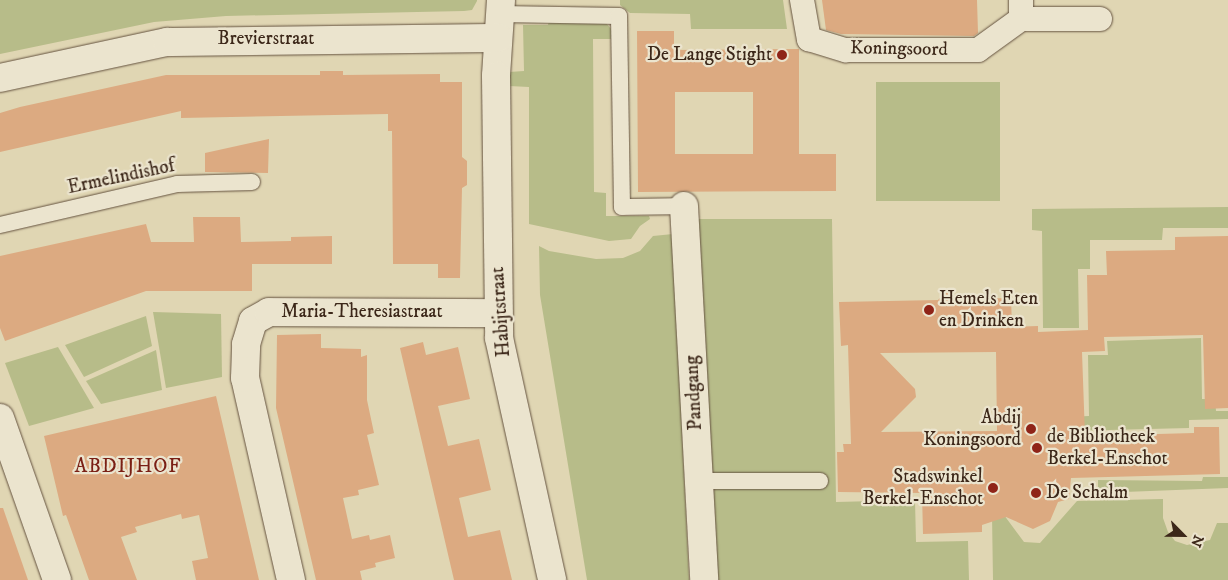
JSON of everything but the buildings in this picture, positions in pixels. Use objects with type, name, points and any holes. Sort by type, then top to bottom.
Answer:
[{"type":"street","name":"Koningsoord","points":[[802,0],[809,39],[846,50],[978,50],[1021,10],[1100,19]]},
{"type":"street","name":"Brevierstraat","points":[[0,78],[167,42],[500,17]]},
{"type":"street","name":"Habijtstraat","points":[[500,17],[499,338],[552,580]]},
{"type":"street","name":"Pandgang","points":[[684,206],[704,580]]},
{"type":"street","name":"Maria-Theresiastraat","points":[[291,580],[245,378],[246,344],[253,321],[269,312],[498,312]]},
{"type":"street","points":[[0,418],[57,580]]},
{"type":"lane","points":[[500,17],[619,16],[622,207],[684,206]]},
{"type":"lane","name":"Ermelindishof","points":[[0,225],[177,184],[252,182]]},
{"type":"lane","points":[[699,482],[820,480]]},
{"type":"green space","points":[[0,0],[477,1],[472,10],[464,11],[226,16],[154,22],[0,54]]},
{"type":"green space","points":[[620,0],[783,0],[787,29],[691,29],[690,14],[630,13],[620,5]]},
{"type":"green space","points":[[549,20],[606,23],[612,30],[612,39],[593,39],[594,192],[606,193],[606,216],[649,216],[650,219],[640,226],[631,239],[609,241],[529,224],[529,87],[509,86],[509,72],[524,71],[523,25],[548,25]]},
{"type":"green space","points":[[876,82],[1000,82],[1000,201],[876,201]]},
{"type":"green space","points":[[1228,207],[1228,228],[1163,228],[1162,240],[1090,240],[1090,269],[1078,269],[1079,328],[1043,328],[1042,231],[1032,230],[1032,209]]},
{"type":"green space","points":[[694,219],[832,219],[836,502],[915,500],[916,542],[968,541],[969,580],[714,580]]},
{"type":"green space","points":[[673,234],[689,580],[587,580],[540,295],[539,246],[549,251],[596,259],[623,258],[640,251],[653,236]]},
{"type":"green space","points":[[153,312],[221,314],[222,377],[166,388]]},
{"type":"green space","points":[[146,316],[152,346],[84,377],[65,345]]},
{"type":"green space","points":[[1201,338],[1202,399],[1215,399],[1216,411],[1228,411],[1228,419],[1189,420],[1189,428],[1068,431],[1068,417],[1089,416],[1088,355],[1108,355],[1107,341]]},
{"type":"green space","points":[[58,347],[94,408],[29,426],[5,363]]},
{"type":"green space","points":[[156,350],[162,390],[101,404],[86,381]]},
{"type":"green space","points":[[1203,477],[1228,477],[1228,488],[1098,493],[1098,480],[1202,481]]},
{"type":"green space","points":[[1163,499],[1163,518],[1168,532],[1175,541],[1187,545],[1210,540],[1217,523],[1228,523],[1228,580],[993,580],[992,515],[1004,515],[1024,542],[1040,543],[1077,501]]},
{"type":"place","name":"De Lange Stight","points":[[782,55]]},
{"type":"place","name":"Hemels Eten en Drinken","points":[[929,310]]},
{"type":"place","name":"Abdij Koningsoord","points":[[1031,429]]},
{"type":"place","name":"de Bibliotheek Berkel-Enschot","points":[[1037,448]]},
{"type":"place","name":"Stadswinkel Berkel-Enschot","points":[[993,488]]},
{"type":"place","name":"De Schalm","points":[[1036,493]]},
{"type":"district","name":"ABDIJHOF","points":[[128,466]]}]
